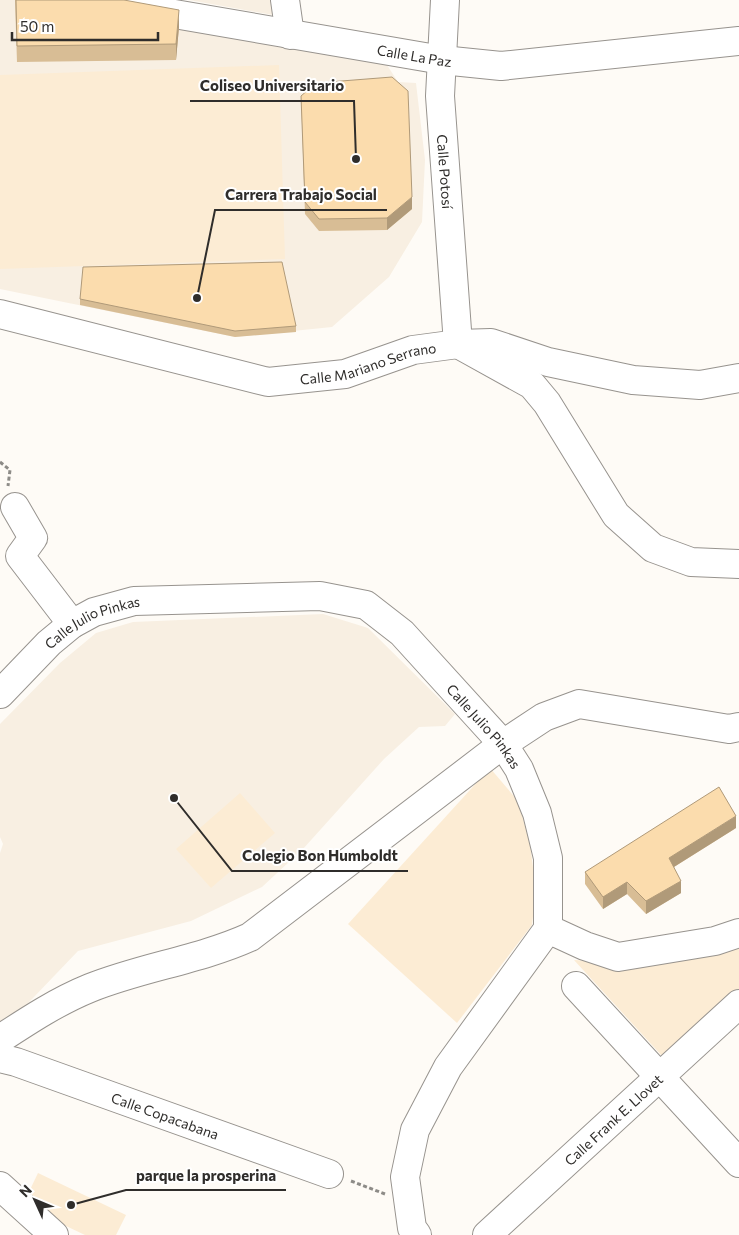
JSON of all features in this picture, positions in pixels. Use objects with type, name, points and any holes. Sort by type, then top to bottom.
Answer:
[{"type":"street","name":"Calle La Paz","points":[[93,0],[290,36],[442,60],[501,66],[739,41]]},
{"type":"street","points":[[285,0],[290,36]]},
{"type":"street","name":"Calle Potosí","points":[[445,0],[440,96],[458,344]]},
{"type":"street","name":"Calle Mariano Serrano","points":[[0,314],[268,382],[345,374],[413,350],[458,344],[491,343],[548,362],[633,380],[700,385],[739,378]]},
{"type":"street","points":[[458,344],[532,385],[547,403],[616,515],[653,548],[691,562],[739,564]]},
{"type":"street","points":[[15,507],[33,538],[20,556],[72,624]]},
{"type":"street","name":"Calle Julio Pinkas","points":[[0,694],[49,643],[72,624],[94,612],[134,601],[320,596],[366,605],[402,633],[503,744],[519,768],[534,804],[548,858],[548,929]]},
{"type":"street","points":[[0,1039],[56,1003],[91,988],[225,948],[250,937],[503,744],[544,716],[579,704],[729,729],[739,727]]},
{"type":"street","points":[[417,1235],[412,1228],[405,1177],[415,1130],[448,1067],[548,929],[585,946],[618,957],[715,941],[739,933]]},
{"type":"street","points":[[576,986],[739,1164]]},
{"type":"street","name":"Calle Frank E. Llovet","points":[[487,1235],[739,1004]]},
{"type":"street","name":"Calle Copacabana","points":[[0,1058],[16,1062],[329,1174]]},
{"type":"street","points":[[0,1186],[54,1235]]},
{"type":"path","points":[[329,1174],[408,1202]]},
{"type":"shaded area","points":[[0,0],[34,0],[387,65],[398,82],[416,83],[425,160],[422,222],[389,277],[332,327],[235,337],[0,289]]},
{"type":"shaded area","points":[[189,0],[271,0],[273,15]]},
{"type":"shaded area","points":[[279,65],[285,259],[0,269],[0,75]]},
{"type":"shaded area","points":[[323,614],[368,628],[455,714],[445,726],[419,727],[384,759],[303,849],[262,887],[191,921],[78,951],[11,1021],[0,1021],[0,853],[3,844],[0,837],[0,724],[60,663],[96,633],[133,622]]},
{"type":"shaded area","points":[[490,768],[518,801],[530,844],[536,891],[532,925],[457,1023],[348,924]]},
{"type":"shaded area","points":[[240,793],[275,833],[211,888],[176,849]]},
{"type":"shaded area","points":[[739,942],[739,989],[663,1057],[574,960],[626,963]]},
{"type":"shaded area","points":[[38,1173],[126,1215],[116,1235],[85,1235],[47,1217],[27,1196]]},
{"type":"building","points":[[16,0],[124,0],[179,10],[176,44],[17,46]]},
{"type":"building","points":[[392,77],[408,91],[412,197],[387,218],[319,219],[305,202],[301,96],[316,83]]},
{"type":"building","points":[[282,262],[296,326],[235,331],[80,299],[83,267]]},
{"type":"building","points":[[719,787],[736,816],[669,858],[681,881],[646,901],[627,882],[603,897],[585,872]]},
{"type":"place","name":"Coliseo Universitario","points":[[356,159]]},
{"type":"place","name":"Carrera Trabajo Social","points":[[197,298]]},
{"type":"place","name":"Colegio Bon Humboldt","points":[[174,798]]},
{"type":"place","name":"parque la prosperina","points":[[71,1205]]}]
